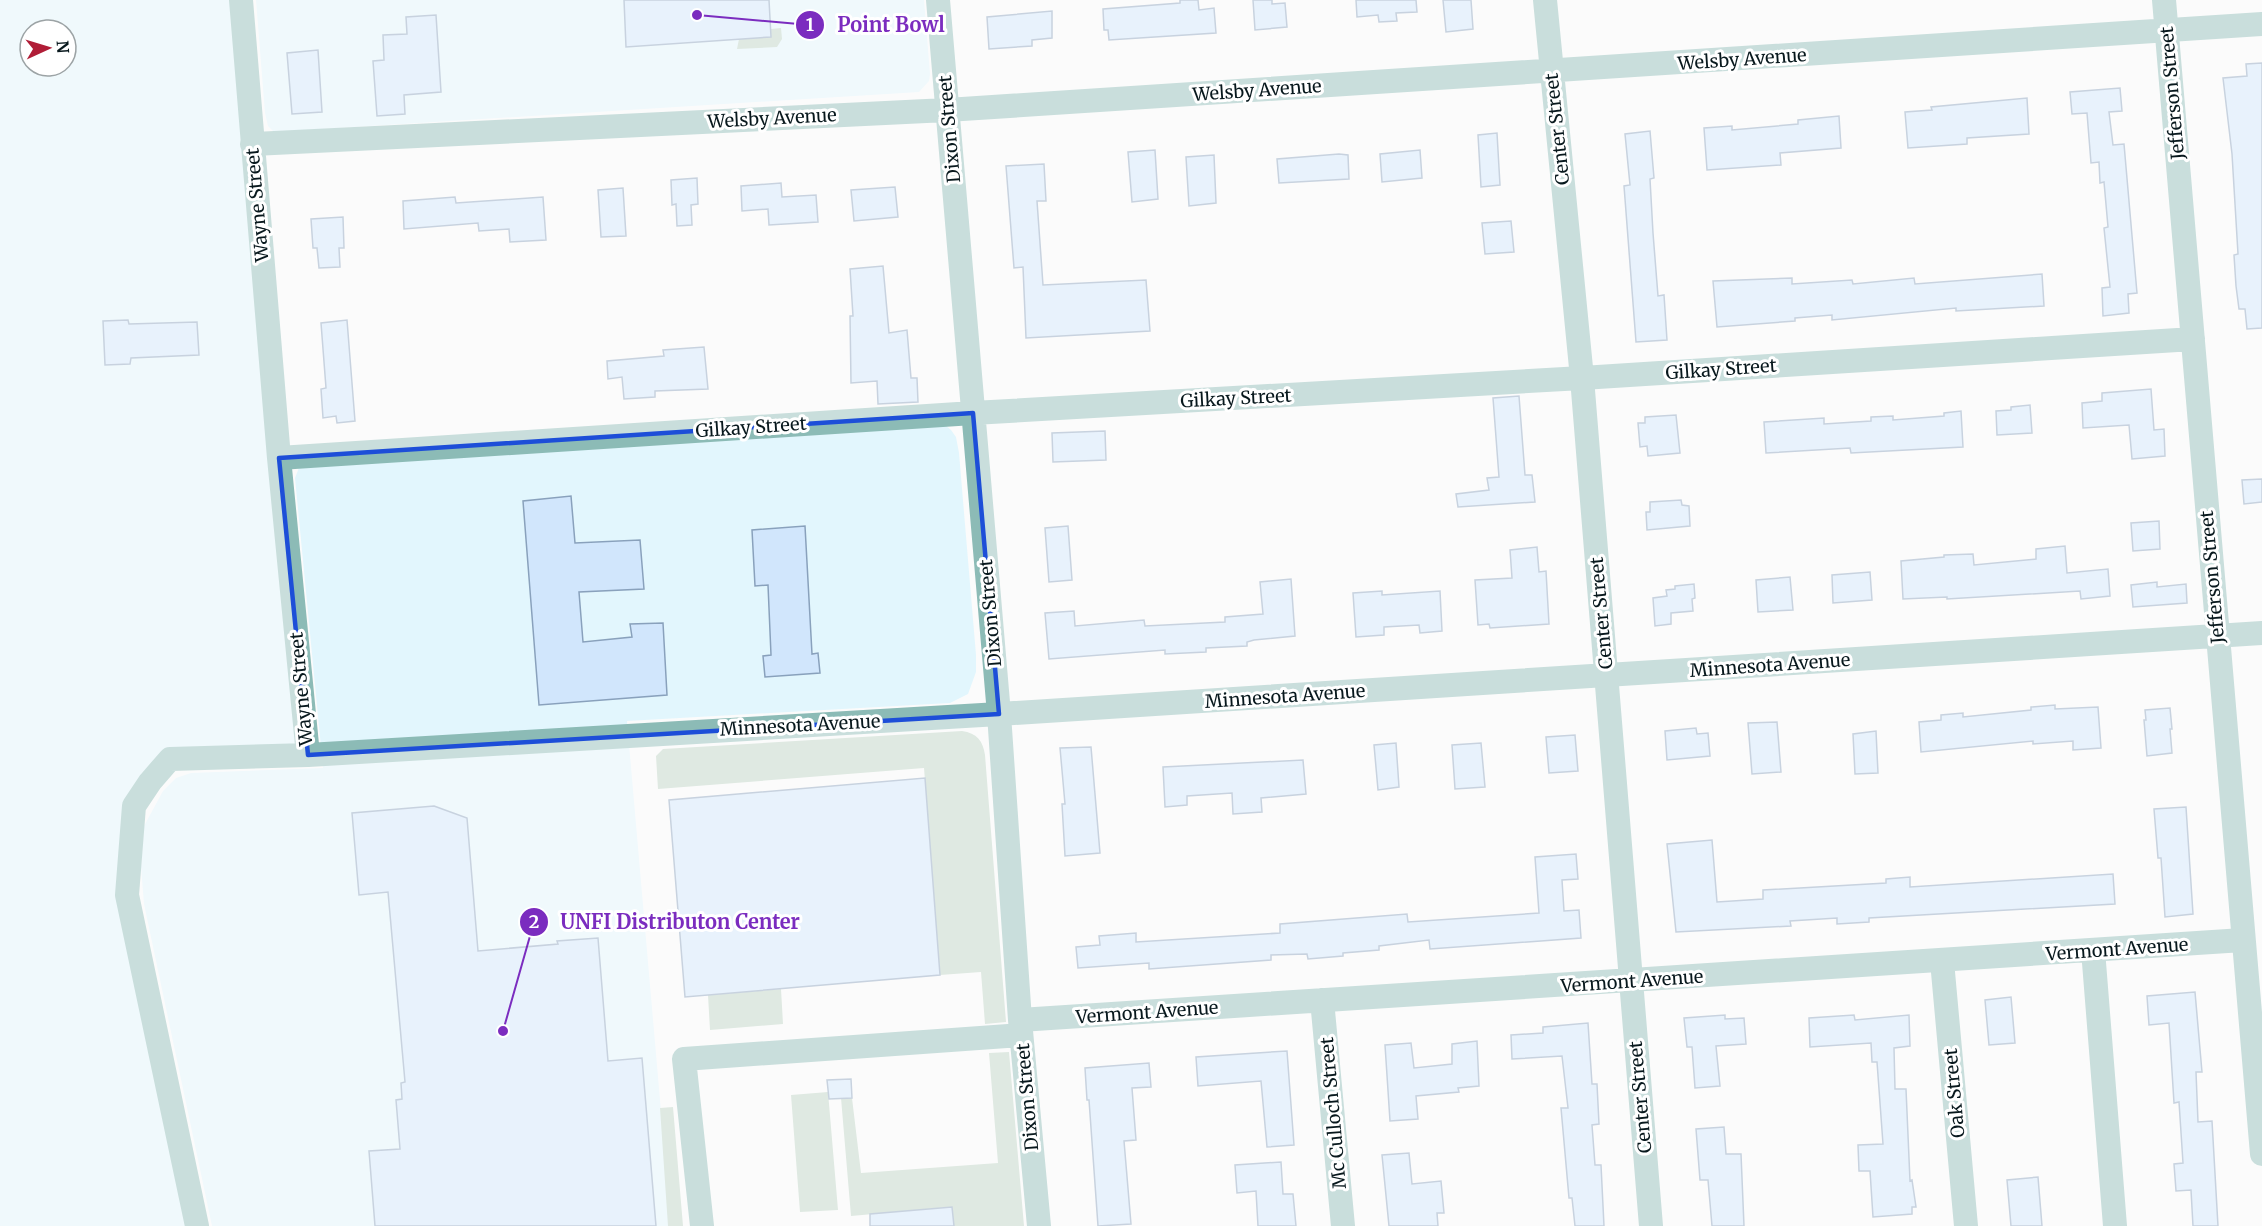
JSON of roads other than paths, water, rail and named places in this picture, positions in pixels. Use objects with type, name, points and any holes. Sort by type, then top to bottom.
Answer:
[{"type":"street","name":"Wayne Street","points":[[197,1226],[128,896],[134,806],[150,782],[170,759],[308,755],[279,458],[241,0]]},
{"type":"street","name":"Dixon Street","points":[[938,0],[999,714],[1020,1028],[1039,1226]]},
{"type":"street","name":"Center Street","points":[[1545,0],[1582,378],[1651,1226]]},
{"type":"street","name":"Jefferson Street","points":[[2164,0],[2262,1154]]},
{"type":"street","name":"Welsby Avenue","points":[[252,144],[947,110],[2262,24]]},
{"type":"street","name":"Gilkay Street","points":[[279,458],[973,413],[1582,378],[2193,339]]},
{"type":"street","name":"Minnesota Avenue","points":[[308,755],[999,714],[2262,633]]},
{"type":"street","name":"Vermont Avenue","points":[[702,1226],[684,1059],[1322,1000],[2243,940]]},
{"type":"street","points":[[2093,950],[2115,1226]]},
{"type":"street","name":"Oak Street","points":[[1942,961],[1966,1226]]},
{"type":"street","name":"Mc Culloch Street","points":[[1322,1000],[1343,1226]]},
{"type":"place","name":"Point Bowl","points":[[697,15]]},
{"type":"place","name":"UNFI Distributon Center","points":[[503,1031]]}]
